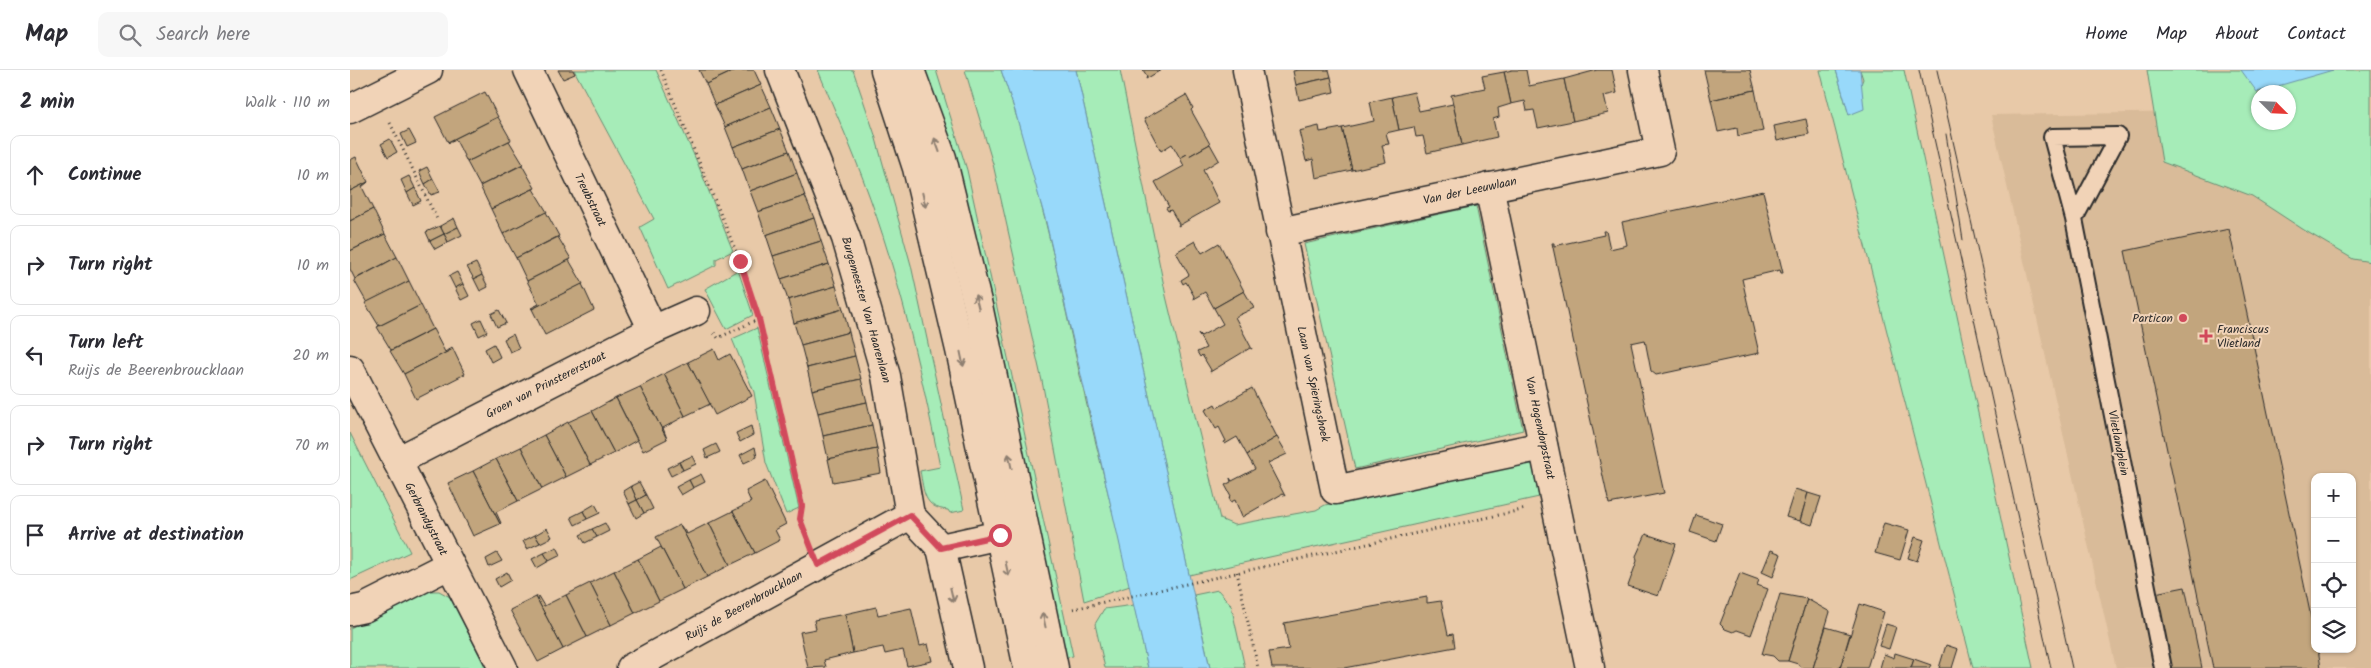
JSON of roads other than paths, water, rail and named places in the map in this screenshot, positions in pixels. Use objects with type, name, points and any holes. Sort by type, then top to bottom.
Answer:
[{"type":"street","points":[[350,108],[428,70]]},
{"type":"street","name":"Treubstraat","points":[[528,70],[653,330]]},
{"type":"street","name":"Burgemeester Van Haarenlaan","points":[[780,70],[851,256],[886,376],[910,515]]},
{"type":"street","points":[[885,70],[917,168],[960,350],[1054,668]]},
{"type":"street","points":[[910,70],[942,158],[979,310],[1012,531],[1028,668]]},
{"type":"street","name":"Laan van Spieringshoek","points":[[1247,70],[1335,490],[1543,446]]},
{"type":"street","name":"Van der Leeuwlaan","points":[[1280,232],[1660,151],[1643,70]]},
{"type":"street","name":"Van Hogendorpstraat","points":[[1489,187],[1590,668]]},
{"type":"street","name":"Groen van Prinstererstraat","points":[[397,462],[653,330],[696,311]]},
{"type":"street","name":"Gerbrandystraat","points":[[350,369],[503,668]]},
{"type":"street","points":[[910,515],[941,548],[968,668]]},
{"type":"street","name":"Ruijs de Beerenbroucklaan","points":[[631,668],[910,515]]},
{"type":"street","points":[[941,548],[1012,531]]},
{"type":"street","points":[[350,611],[364,608],[449,564]]},
{"type":"lane","name":"Vlietlandplein","points":[[2074,219],[2118,136],[2052,137],[2074,219],[2163,668]]},
{"type":"water","points":[[1001,70],[1076,70],[1210,668],[1148,668],[1046,222],[1015,111]]},
{"type":"water","points":[[1836,70],[1860,70],[1864,109],[1849,115]]},
{"type":"water","points":[[2241,70],[2333,70],[2281,85],[2252,85]]},
{"type":"tram line","points":[[1919,70],[2051,668]]},
{"type":"tram line","points":[[1937,70],[2072,668]]},
{"type":"tram line","points":[[1946,134],[1963,240]]},
{"type":"place","name":"Particon","points":[[2183,318]]},
{"type":"place","name":"Franciscus Vlietland","points":[[2206,336]]}]
